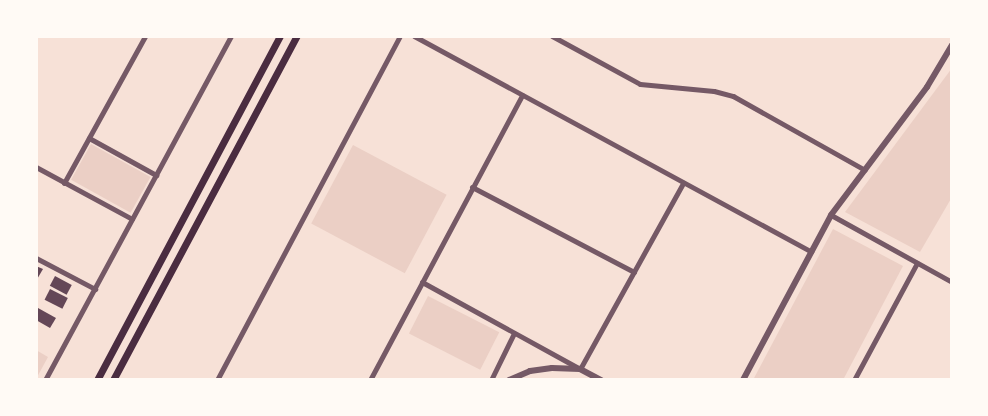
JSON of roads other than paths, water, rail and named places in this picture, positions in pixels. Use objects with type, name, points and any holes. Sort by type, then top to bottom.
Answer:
[{"type":"main road","points":[[97,380],[280,36]]},
{"type":"main road","points":[[113,380],[297,36]]},
{"type":"street","points":[[64,183],[145,36]]},
{"type":"street","points":[[45,380],[231,36]]},
{"type":"street","points":[[217,380],[400,36]]},
{"type":"street","points":[[414,36],[811,252]]},
{"type":"street","points":[[552,36],[640,84],[714,91],[733,96],[865,170]]},
{"type":"street","points":[[743,380],[831,215],[927,87],[952,45]]},
{"type":"street","points":[[370,380],[522,94]]},
{"type":"street","points":[[89,138],[156,175]]},
{"type":"street","points":[[36,167],[132,219]]},
{"type":"street","points":[[580,369],[683,183]]},
{"type":"street","points":[[472,187],[634,272]]},
{"type":"street","points":[[831,215],[952,282]]},
{"type":"street","points":[[36,258],[94,288]]},
{"type":"street","points":[[854,380],[917,263]]},
{"type":"street","points":[[422,282],[601,380]]},
{"type":"street","points":[[491,380],[514,333]]},
{"type":"street","points":[[509,380],[530,371],[580,369]]}]
